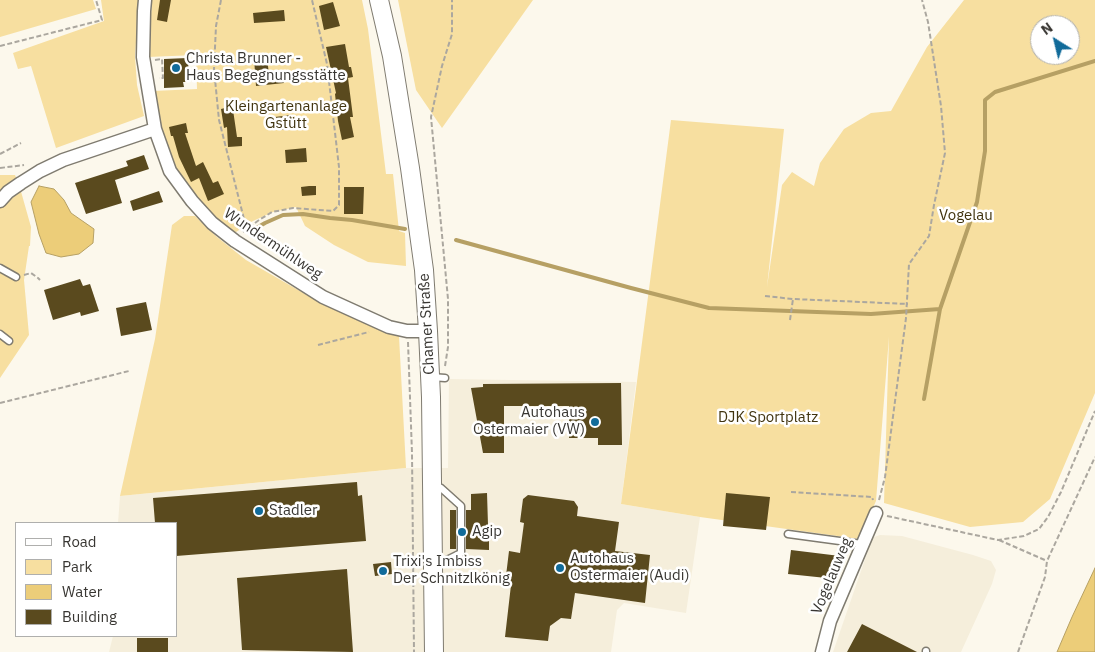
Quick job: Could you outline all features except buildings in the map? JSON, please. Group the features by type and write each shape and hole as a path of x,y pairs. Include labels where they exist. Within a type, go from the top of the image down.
{"main road":[{"name":"Chamer Straße","path":"379,0 392,56 410,168 424,270 428,330 437,378 432,482 434,652"}],"street":[{"name":"Wundermühlweg","path":"145,0 143,57 155,129 170,171 192,201 212,223 235,241 323,297 389,327 407,331 428,330"},
{"path":"0,201 8,192 40,171 63,160 155,129"},
{"name":"Vogelauweg","path":"822,652 830,621 876,513"}],"lane":[{"path":"0,268 16,277"},
{"path":"0,334 10,341"},
{"path":"432,482 461,506 461,553 445,561 432,561"},
{"path":"788,534 862,544"}],"path":[{"path":"0,46 102,20 96,0"},
{"path":"222,0 216,26 214,69 219,120 246,229"},
{"path":"235,241 246,229 272,212 293,208 333,211 339,205 339,167 327,64 312,0"},
{"path":"447,280 431,117 442,66 452,34 452,0"},
{"path":"876,513 885,477 908,309 909,264 929,236 945,153 941,106 928,22 922,0"},
{"path":"0,154 20,143"},
{"path":"0,168 29,165 40,171"},
{"path":"16,277 31,274 40,280"},
{"path":"765,296 908,304"},
{"path":"790,320 793,299"},
{"path":"318,346 389,327"},
{"path":"407,331 412,454 414,652"},
{"path":"0,403 129,371"},
{"path":"998,540 1024,536 1039,529 1048,517 1061,492 1095,411"},
{"path":"1018,652 1045,577 1047,561 1095,457"},
{"path":"791,492 872,497 876,513"},
{"path":"876,513 998,540 1047,561"}],"shaded area":[{"path":"449,379 636,382 621,504 700,517 686,613 624,603 617,610 611,652 109,652 113,637 178,637 178,522 118,522 120,496 406,468 448,468"},
{"path":"880,535 902,536 991,561 996,570 992,584 961,652 833,652 871,542 874,537"}],"green space":[{"path":"0,0 93,0 96,9 0,37"},
{"path":"101,0 139,0 135,56 137,85 144,116 56,148 31,66 18,69 13,53 104,21"},
{"name":"Kleingartenanlage Gstütt","path":"152,0 362,0 368,29 386,174 393,174 399,231 405,233 406,266 368,262 334,245 305,226 296,207 273,212 253,221 233,234 209,215 188,190 173,164 162,132 153,91 197,89 196,55 148,57"},
{"path":"398,0 533,0 442,128 416,90"},
{"name":"Vogelau","path":"964,0 1095,0 1095,393 1050,499 1023,522 970,527 884,503 889,337 876,501 859,539 621,504 671,120 784,129 767,287 782,185 792,172 814,186 820,163 844,129 871,113 891,111 927,47"},
{"path":"0,175 15,175 31,227 24,280 29,335 0,378"},
{"path":"184,216 195,216 217,237 246,260 319,302 399,336 406,468 120,496 155,339 172,225"}],"water":[{"path":"39,186 54,189 64,200 71,213 94,229 93,243 79,254 61,257 46,253 31,202"},
{"path":"1095,568 1095,652 1057,652 1072,617"}],"waterway":[{"path":"924,399 940,309 977,202 985,151 985,100 995,92 1095,61"},
{"path":"253,230 283,215 303,214 405,229"},
{"path":"456,240 709,308 871,314 940,309"}],"place":[{"name":"Christa Brunner - Haus Begegnungsstätte","path":"176,68"},
{"name":"Autohaus Ostermaier (VW)","path":"595,422"},
{"name":"Stadler","path":"259,511"},
{"name":"Agip","path":"462,532"},
{"name":"Autohaus Ostermaier (Audi)","path":"560,568"},
{"name":"Trixi's Imbiss Der Schnitzlkönig","path":"383,571"}],"park label":[{"name":"DJK Sportplatz","path":"768,418"}]}
